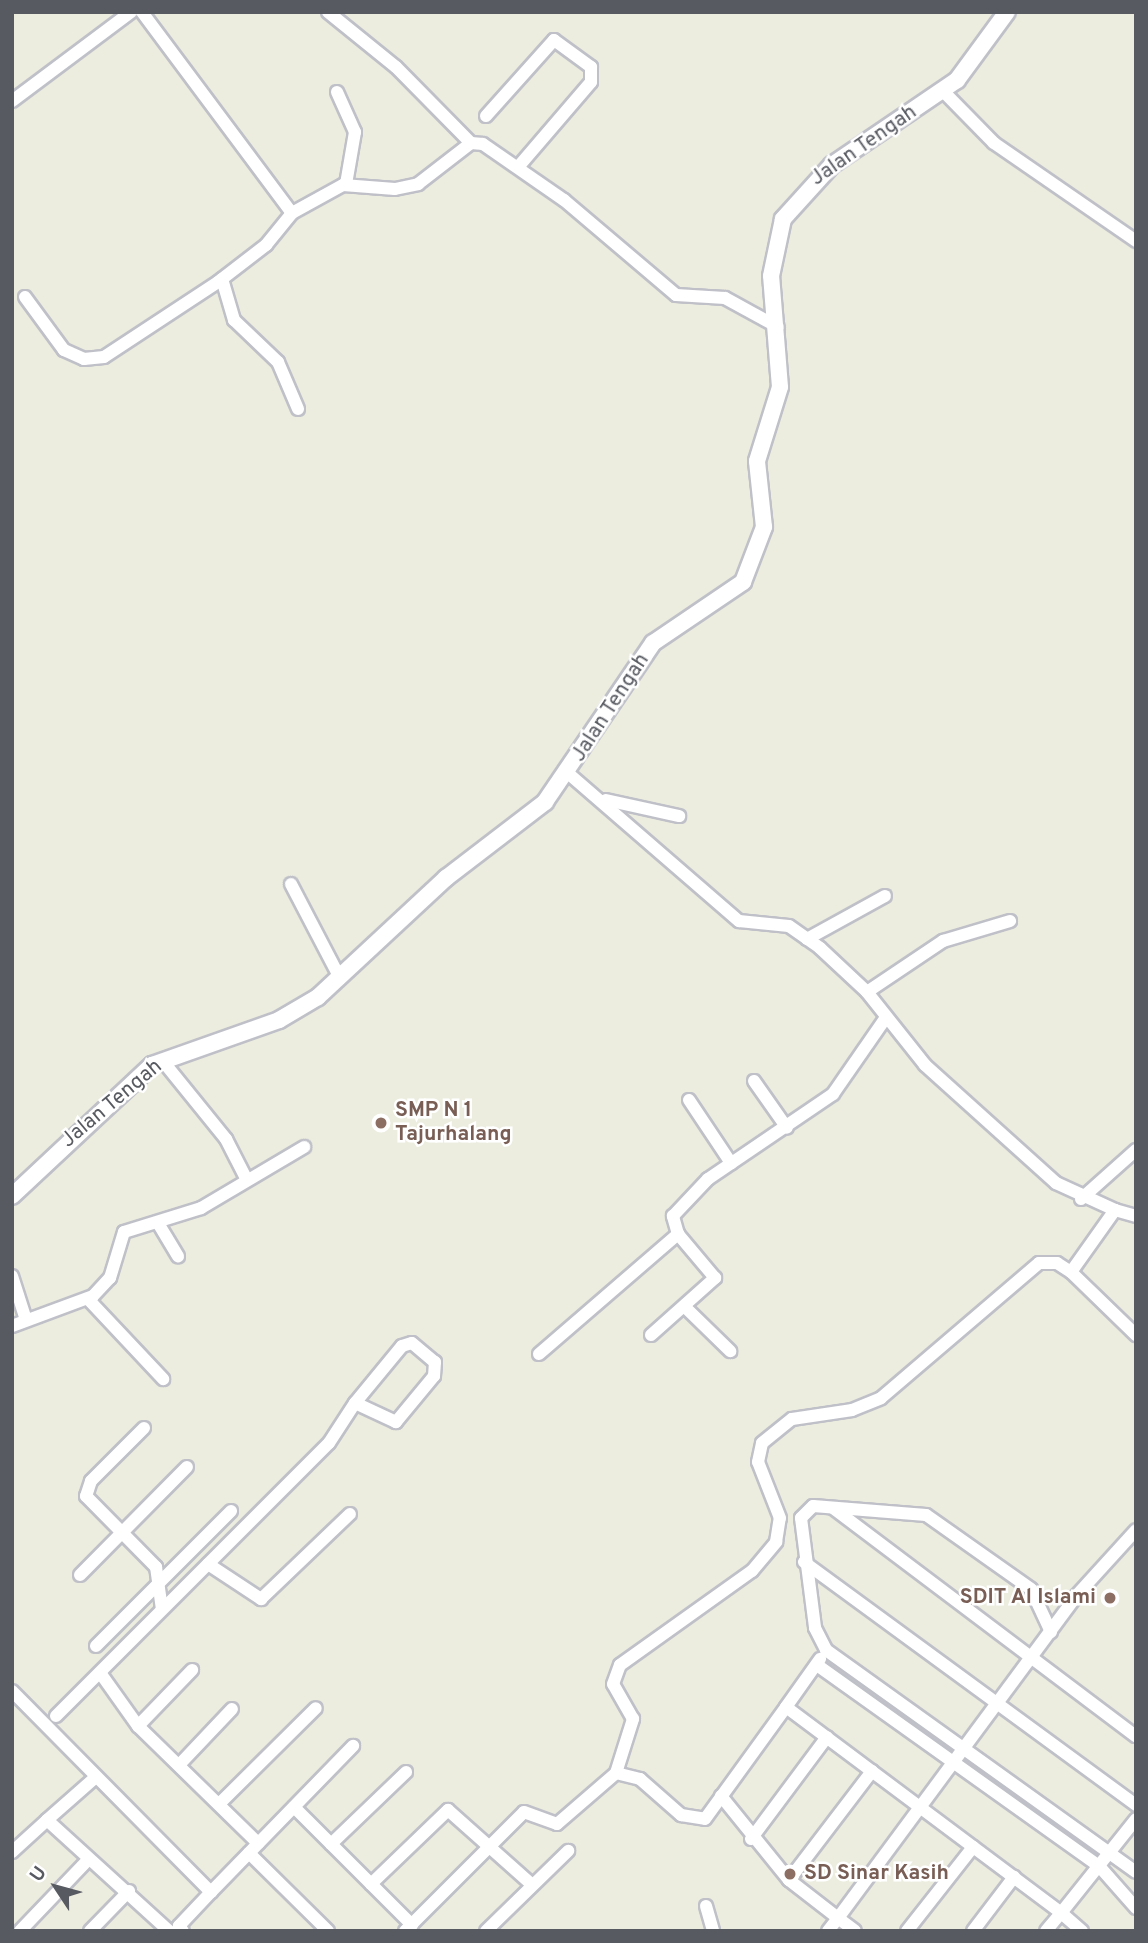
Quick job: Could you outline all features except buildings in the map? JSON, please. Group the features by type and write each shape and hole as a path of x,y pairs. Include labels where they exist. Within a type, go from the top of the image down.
{"main road":[{"name":"Jalan Tengah","path":"12,1196 105,1104 162,1060 279,1020 340,978 446,878 545,802 569,774 653,643 735,590 753,563 764,527 757,461 780,387 778,327 771,276 790,206 832,165 944,92 1007,12"}],"street":[{"path":"12,101 131,12"},
{"path":"142,12 292,213"},
{"path":"328,12 389,61 471,143 519,166 676,295 725,298 778,327"},
{"path":"486,116 554,40 591,67 591,82 519,166"},
{"path":"337,92 355,131 346,184"},
{"path":"944,92 994,144 1136,241"},
{"path":"25,297 64,349 93,360 117,352 266,245 292,213 346,184 408,187 471,143"},
{"path":"222,279 234,320 278,362 298,410"},
{"path":"569,774 606,800 648,846 739,921 789,926 807,939 867,992 925,1065 1081,1199 1136,1216"},
{"path":"606,800 679,816"},
{"path":"290,884 340,978"},
{"path":"807,939 885,896"},
{"path":"867,992 943,941 1010,921"},
{"path":"651,1335 686,1308 715,1278 678,1234 673,1216 731,1163 787,1128 844,1082 886,1019"},
{"path":"162,1060 226,1139 246,1178"},
{"path":"754,1081 787,1128"},
{"path":"689,1100 731,1163"},
{"path":"12,1326 88,1299 110,1278 121,1235 201,1208 246,1178 304,1147"},
{"path":"1081,1199 1136,1150"},
{"path":"1071,1272 1115,1210"},
{"path":"158,1223 178,1256"},
{"path":"539,1354 678,1234"},
{"path":"294,1807 371,1884 409,1928 527,1811 552,1824 562,1821 615,1773 633,1719 613,1684 620,1665 752,1571 776,1542 780,1518 758,1461 762,1443 792,1419 852,1410 881,1398 1039,1263 1071,1272 1136,1335"},
{"path":"12,1276 26,1320"},
{"path":"88,1299 163,1379"},
{"path":"686,1308 730,1351"},
{"path":"37,1716 56,1716 101,1674 162,1609 329,1443 355,1403 406,1343 435,1362 434,1376 396,1422 355,1403"},
{"path":"144,1428 85,1490 156,1567 161,1585 162,1609"},
{"path":"80,1575 124,1535 187,1467"},
{"path":"833,1508 1030,1660 1136,1735"},
{"path":"1051,1632 1031,1589 926,1515 833,1508 805,1511 804,1562 815,1628 827,1650 1111,1851 1136,1872"},
{"path":"96,1646 161,1585 231,1511"},
{"path":"208,1564 261,1599 350,1514"},
{"path":"828,1931 1100,1565 1136,1530"},
{"path":"804,1562 1136,1805"},
{"path":"615,1773 640,1779 696,1820 712,1815 721,1797 827,1650"},
{"path":"817,1665 953,1765 1100,1866 1136,1908"},
{"path":"138,1726 192,1670"},
{"path":"101,1674 138,1726 258,1843"},
{"path":"12,1691 211,1892"},
{"path":"786,1707 1082,1931"},
{"path":"219,1804 316,1708"},
{"path":"179,1765 232,1709"},
{"path":"55,1735 56,1716"},
{"path":"751,1839 827,1737"},
{"path":"47,1820 87,1861 176,1930 353,1746"},
{"path":"789,1880 872,1771"},
{"path":"331,1844 406,1772"},
{"path":"12,1852 96,1777"},
{"path":"721,1797 751,1839 789,1880 855,1931"},
{"path":"371,1884 443,1811 454,1813 531,1884"},
{"path":"1046,1931 1136,1819"},
{"path":"908,1931 973,1847"},
{"path":"486,1931 531,1884 568,1851"},
{"path":"249,1853 328,1931"},
{"path":"20,1931 87,1861"},
{"path":"973,1931 1014,1877"},
{"path":"90,1931 129,1891"},
{"path":"706,1906 713,1931"}],"place":[{"name":"SMP N 1 Tajurhalang","path":"381,1123"},
{"name":"SDIT Al Islami","path":"1110,1598"},
{"name":"SD Sinar Kasih","path":"790,1874"}]}
